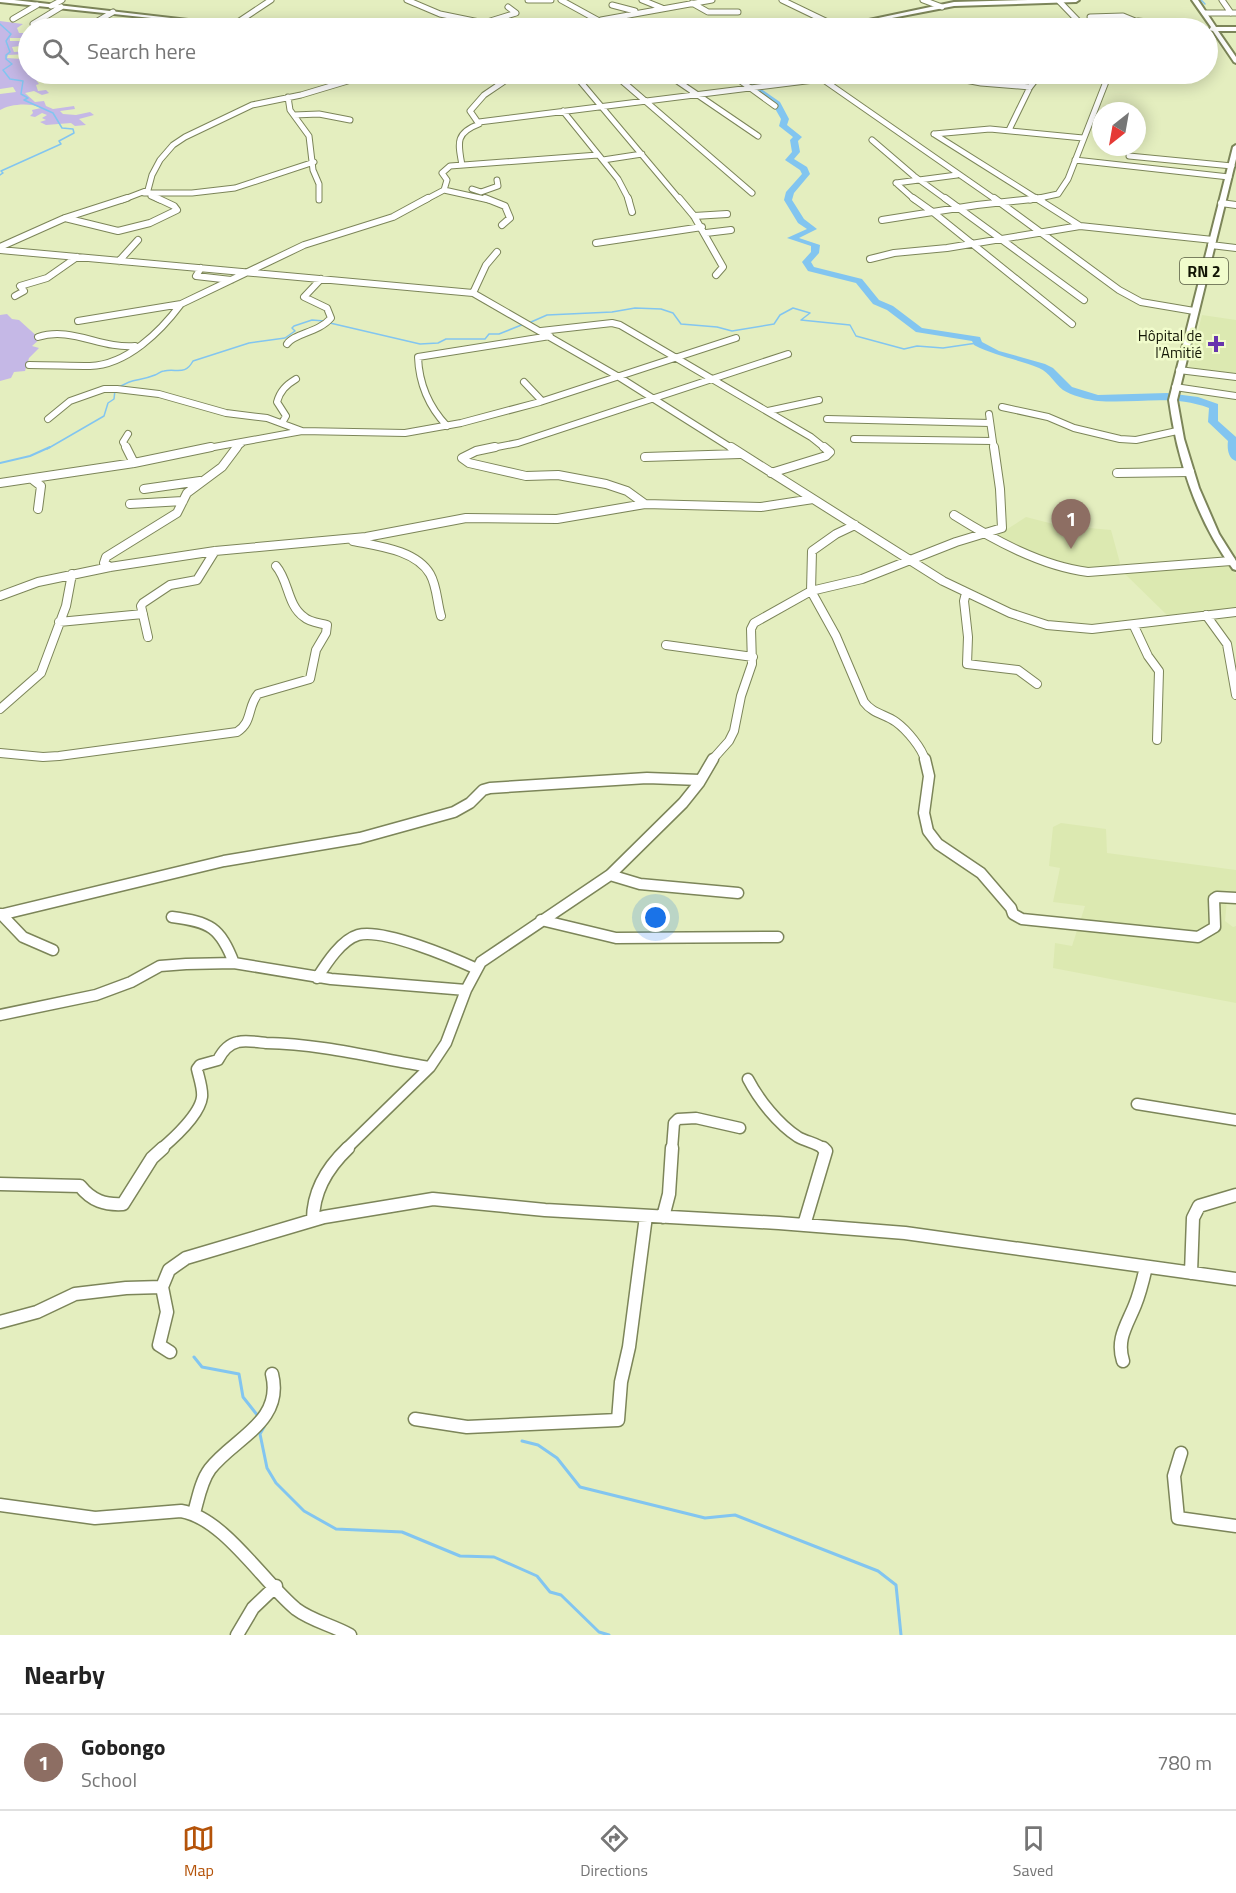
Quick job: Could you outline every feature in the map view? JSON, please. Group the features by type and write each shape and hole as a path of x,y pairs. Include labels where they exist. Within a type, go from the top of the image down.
{"main road":[{"path":"0,0 164,18"},
{"path":"892,18 966,2 1076,0"},
{"path":"1193,0 1208,18"},
{"path":"1193,0 1205,18"},
{"path":"1218,37 1236,61"},
{"name":"RN 2","path":"1234,561 1221,548 1190,472 1178,431 1174,394 1235,153"}],"street":[{"path":"51,6 62,0"},
{"path":"244,18 271,0"},
{"path":"407,0 440,14 460,18"},
{"path":"528,0 551,0"},
{"path":"561,0 597,18"},
{"path":"642,0 663,9"},
{"path":"612,18 712,0"},
{"path":"785,0 818,18"},
{"path":"923,0 942,7"},
{"path":"1222,0 1234,13"},
{"path":"1059,1 1075,18"},
{"path":"692,3 710,12 738,12"},
{"path":"13,19 37,5"},
{"path":"612,5 640,13"},
{"path":"44,18 61,7"},
{"path":"500,18 516,13 508,8"},
{"path":"24,12 52,14"},
{"path":"103,18 113,12"},
{"path":"1205,13 1234,13"},
{"path":"1090,17 1126,16 1131,18"},
{"path":"145,193 160,160 176,142 252,105 288,98 336,84"},
{"path":"479,122 470,111 484,95 500,84"},
{"path":"582,84 702,227 723,267 716,275"},
{"path":"626,84 752,193"},
{"path":"682,84 758,136"},
{"path":"745,84 775,106"},
{"path":"462,165 459,145 461,138 466,129 476,126 479,122 782,84"},
{"path":"829,84 1136,300 1194,311"},
{"path":"993,84 1030,87"},
{"path":"1009,130 1032,84"},
{"path":"882,220 1040,199 1062,191 1105,84"},
{"path":"288,98 290,110 309,136 314,162 313,170 319,184 319,200"},
{"path":"563,111 601,157 628,197 632,212"},
{"path":"294,115 319,114 350,120"},
{"path":"1080,226 934,134 972,129 1009,130 1083,138"},
{"path":"872,140 920,179 1003,238 1084,300"},
{"path":"444,190 447,180 442,173 450,166 642,154"},
{"path":"1129,156 1232,166"},
{"path":"1075,160 1230,177"},
{"path":"0,248 65,218 145,193 192,193 235,188 314,162"},
{"path":"957,175 896,184 1072,324"},
{"path":"454,191 468,189 482,191 498,185 497,180"},
{"path":"78,321 181,304 304,245 407,211 444,190 505,206 510,218 502,225"},
{"path":"65,218 118,231 150,223 177,210 174,206 145,193"},
{"path":"1221,203 1236,205"},
{"path":"694,216 727,214"},
{"path":"870,259 894,253 970,244 1080,226 1212,242 1236,248"},
{"path":"596,243 702,227"},
{"path":"706,233 731,230"},
{"path":"119,261 138,240"},
{"path":"0,248 473,293 619,377 912,561 966,593 1010,613 1047,625 1092,629 1134,626 1236,612"},
{"path":"473,293 486,265 497,252"},
{"path":"15,296 24,291 20,286 47,278 77,257"},
{"path":"201,268 196,276 233,280"},
{"path":"287,344 291,338 306,336 322,328 331,318 327,308 304,297 321,279"},
{"path":"30,364 92,366 123,358 168,322 181,304"},
{"path":"541,331 616,324 716,379 811,436 830,452 826,456 771,473"},
{"path":"38,337 46,333 54,333 78,336 116,347 136,346"},
{"path":"447,426 440,420 431,403 418,366 418,357 550,336"},
{"path":"0,483 134,463 302,431 323,429 396,434 447,426 542,401 736,338"},
{"path":"645,504 627,491 606,484 558,476 526,476 469,463 462,458 476,451 518,443 789,354"},
{"path":"1179,370 1236,377"},
{"path":"282,423 286,416 277,402 282,387 296,379"},
{"path":"524,382 542,401"},
{"path":"48,419 70,402 110,388 159,394 226,414 267,418 302,431"},
{"path":"1174,394 1236,396"},
{"path":"768,411 819,400"},
{"path":"1002,407 1048,417 1074,428 1120,439 1136,440 1178,431"},
{"path":"313,1220 313,1207 326,1171 430,1068 446,1043 466,990 477,969 490,954 610,875 683,803 700,780 734,731 741,696 753,657 751,629 754,623 811,591 862,579 956,542 988,534 1003,526 990,418 827,419"},
{"path":"128,434 123,442 134,463"},
{"path":"854,439 992,441"},
{"path":"110,567 104,563 106,557 146,534 154,525 177,513 187,493 200,481 222,467 231,453 243,442"},
{"path":"645,457 678,458 693,455 701,458 740,454"},
{"path":"1117,473 1190,472"},
{"path":"32,479 41,486 38,509"},
{"path":"144,489 200,481"},
{"path":"0,596 38,582 110,567 214,551 345,538 466,518 557,519 609,512 645,504 761,507 813,499"},
{"path":"130,504 183,501"},
{"path":"954,515 1044,562 1073,571 1088,572 1234,561"},
{"path":"855,525 836,534 812,551 811,591 836,636 864,702 870,710 896,722 923,752 929,776 924,813 928,831 938,844 981,873 1011,908 1013,914 1022,919 1198,937 1215,927 1214,899 1217,897 1236,898"},
{"path":"345,538 400,552 430,573 441,616"},
{"path":"148,637 141,606 143,603 163,589 179,582 197,580 214,551"},
{"path":"0,753 43,757 59,756 237,732 245,728 254,697 310,679 316,648 328,629 323,623 304,618 290,599 282,573 276,566"},
{"path":"0,709 41,673 66,606 72,574"},
{"path":"966,593 964,601 968,637 967,664 1018,670 1037,684"},
{"path":"59,622 143,614"},
{"path":"1206,615 1227,644 1236,695"},
{"path":"1134,626 1148,656 1159,671 1157,740"},
{"path":"666,645 753,657"},
{"path":"53,950 17,935 1,915 224,861 360,838 454,812 470,803 483,790 490,788 647,778 700,780"},
{"path":"610,875 640,884 738,893"},
{"path":"172,917 204,921 213,926 229,949 234,963"},
{"path":"541,920 616,938 778,938"},
{"path":"316,978 351,938 367,934 427,949 477,969"},
{"path":"0,1015 115,990 160,966 234,963 316,978 380,985 466,990"},
{"path":"0,1184 80,1186 87,1197 107,1205 123,1204 152,1158 177,1135 199,1107 202,1096 197,1070 200,1065 218,1059 223,1051 237,1042 281,1043 359,1052 372,1057 430,1068"},
{"path":"748,1079 753,1090 779,1122 800,1138 826,1151 804,1225"},
{"path":"1137,1104 1236,1120"},
{"path":"663,1217 669,1194 675,1123 678,1119 696,1118 740,1128"},
{"path":"1191,1273 1193,1218 1196,1210 1199,1206 1236,1195"},
{"path":"170,1352 159,1344 167,1312 162,1287 163,1276 172,1266 186,1258 313,1220 433,1199 545,1210 905,1233 1236,1279"},
{"path":"415,1419 467,1428 618,1420 621,1382 629,1347 646,1216"},
{"path":"1123,1360 1119,1346 1122,1332 1133,1310 1146,1268"},
{"path":"0,1322 37,1312 75,1294 126,1288 162,1287"},
{"path":"194,1513 205,1476 211,1467 267,1416 274,1403 275,1389 272,1374"},
{"path":"1181,1453 1174,1476 1178,1518 1236,1526"},
{"path":"0,1505 95,1518 181,1511 194,1513 234,1544 293,1606 307,1617 336,1627 350,1635"},
{"path":"237,1635 240,1623 249,1611 276,1586"}],"shaded area":[{"path":"0,21 18,23 18,38 10,38 10,41 18,41 18,46 12,47 18,54 8,55 7,58 18,59 18,84 39,84 36,85 38,91 46,90 49,93 42,95 34,91 25,93 35,102 44,101 46,106 53,109 74,106 75,109 60,111 63,114 76,115 90,112 94,115 79,119 86,125 75,126 71,123 46,125 40,122 46,120 42,118 47,115 42,113 35,117 30,116 33,113 32,110 41,108 37,106 14,105 0,110 0,94 16,92 13,87 0,89"},
{"path":"7,314 12,319 19,320 40,339 32,346 39,348 29,358 25,371 14,372 11,378 0,381 0,315"},
{"name":"Hôpital de l'Amitié","path":"1202,315 1236,320 1236,374 1189,367"},
{"path":"1026,517 1057,525 1111,530 1120,563 1118,568 1076,569 1055,564 998,535"},
{"path":"1227,565 1236,574 1236,610 1170,618 1124,573"},
{"path":"1061,823 1106,829 1107,853 1236,870 1236,901 1227,900 1225,921 1233,927 1236,926 1236,1003 1053,968 1055,943 1072,946 1085,906 1053,902 1060,868 1049,866 1053,827"}],"waterway":[{"path":"1201,0 1205,4"},
{"path":"0,24 11,34 6,41 10,52 6,55 6,59 12,64 3,70 10,79 18,80"},
{"path":"0,175 3,173 1,171 61,144 59,141 74,133 73,129 62,128 53,113 24,100 28,98 21,94 23,84"},
{"path":"749,84 753,87"},
{"path":"755,88 777,104 777,108 785,119 783,126 798,137 794,140 796,152 789,160 804,169 806,174 790,192 788,200 801,221 813,229 791,238 816,245 815,253 806,262 811,269 859,281 876,302 890,308 919,330 977,339 977,343 996,353 1042,366 1050,370 1068,389 1097,398 1167,396 1198,400 1214,406 1213,422 1233,440 1232,448 1236,458"},
{"path":"531,322 547,315 612,312 635,308 661,309 673,313 681,324 717,327 732,331 774,324 780,315 793,308 810,313 801,320 850,325 856,336 904,349 917,346 943,348 977,343"},
{"path":"47,449 104,416 108,403 114,399 115,390 126,383 163,371 180,371 190,366 193,361 249,343 285,338 295,331 292,328 294,326 312,320 324,321"},
{"path":"330,323 420,344 438,343 446,339 485,339 489,334 499,334 524,324"},
{"path":"0,463 30,456 50,447"},
{"path":"194,1357 202,1367 239,1374 243,1397 258,1416"},
{"path":"264,1427 260,1434 267,1468 276,1483 304,1511 336,1529 402,1532 460,1556 494,1557 537,1576 550,1592 561,1595 599,1632 609,1635"},
{"path":"522,1441 538,1445 557,1458 580,1487 705,1518 735,1515 878,1571 896,1585 901,1635"}],"place":[{"name":"Hôpital de l'Amitié","path":"1216,344"},
{"name":"Gobongo","path":"1071,549"}]}
